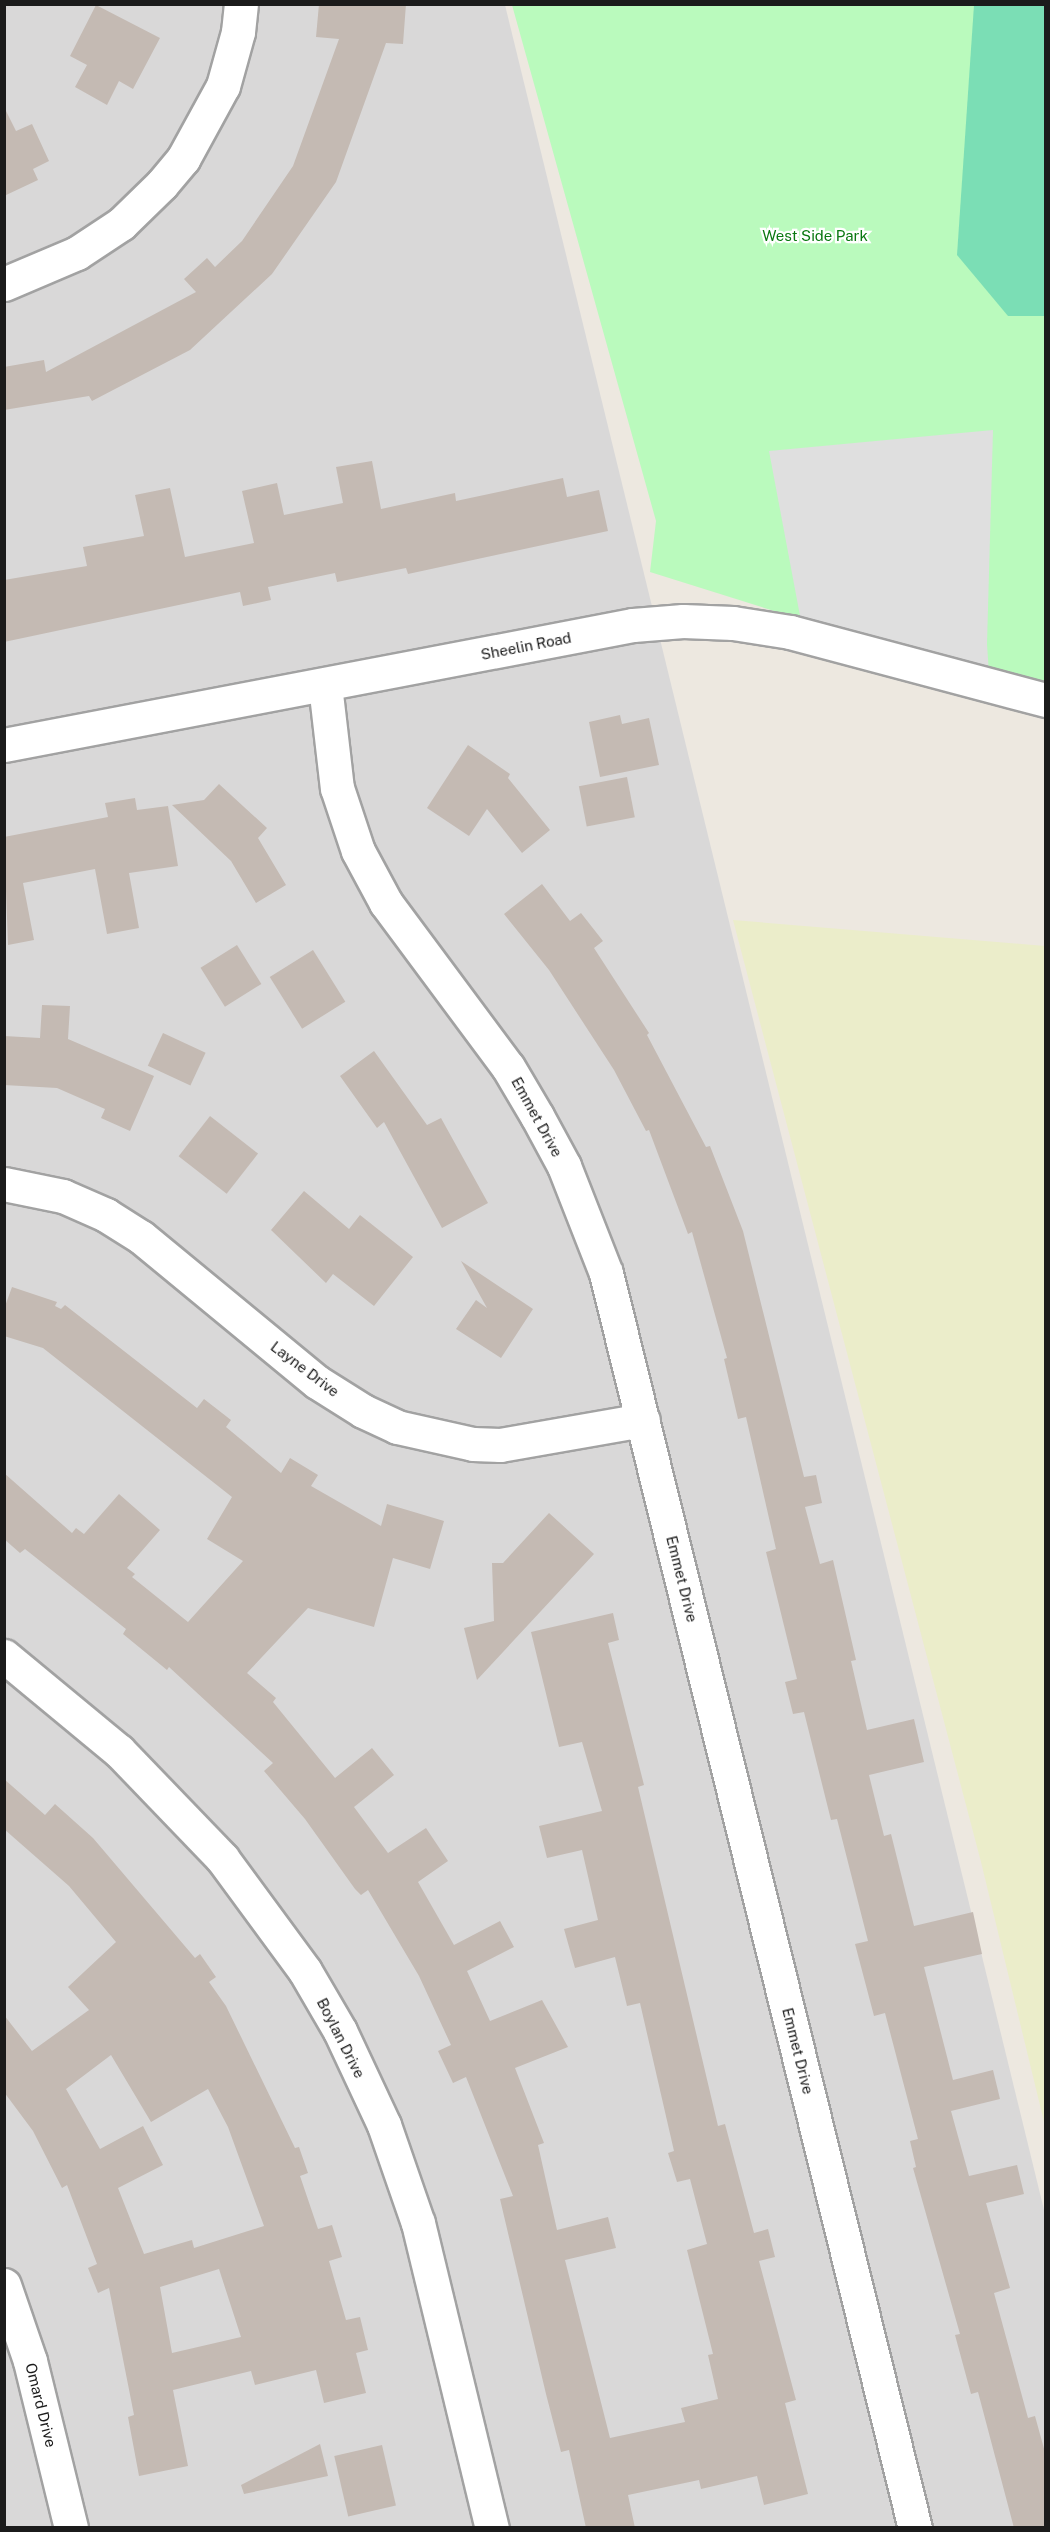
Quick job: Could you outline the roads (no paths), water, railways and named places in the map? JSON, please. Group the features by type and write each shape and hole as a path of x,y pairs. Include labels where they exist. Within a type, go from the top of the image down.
{"street":[{"path":"4,284 77,253 121,224 162,184 198,133 223,86 238,32 241,4"},
{"name":"Sheelin Road","path":"4,744 325,686 633,626 683,621 733,623 790,632 1046,700"},
{"name":"Emmet Drive","path":"325,686 337,788 358,851 386,903 418,951 508,1067 564,1166 606,1273 915,2528"},
{"name":"Layne Drive","path":"4,1184 63,1196 106,1215 141,1237 317,1382 363,1411 397,1427 463,1443 500,1445 643,1420"},
{"name":"Boylan Drive","path":"4,1656 119,1751 222,1858 298,1961 340,2031 384,2125 418,2223 492,2528"},
{"name":"Omard Drive","path":"4,2285 30,2361 71,2528"}],"park label":[{"name":"West Side Park","path":"815,236"}]}
